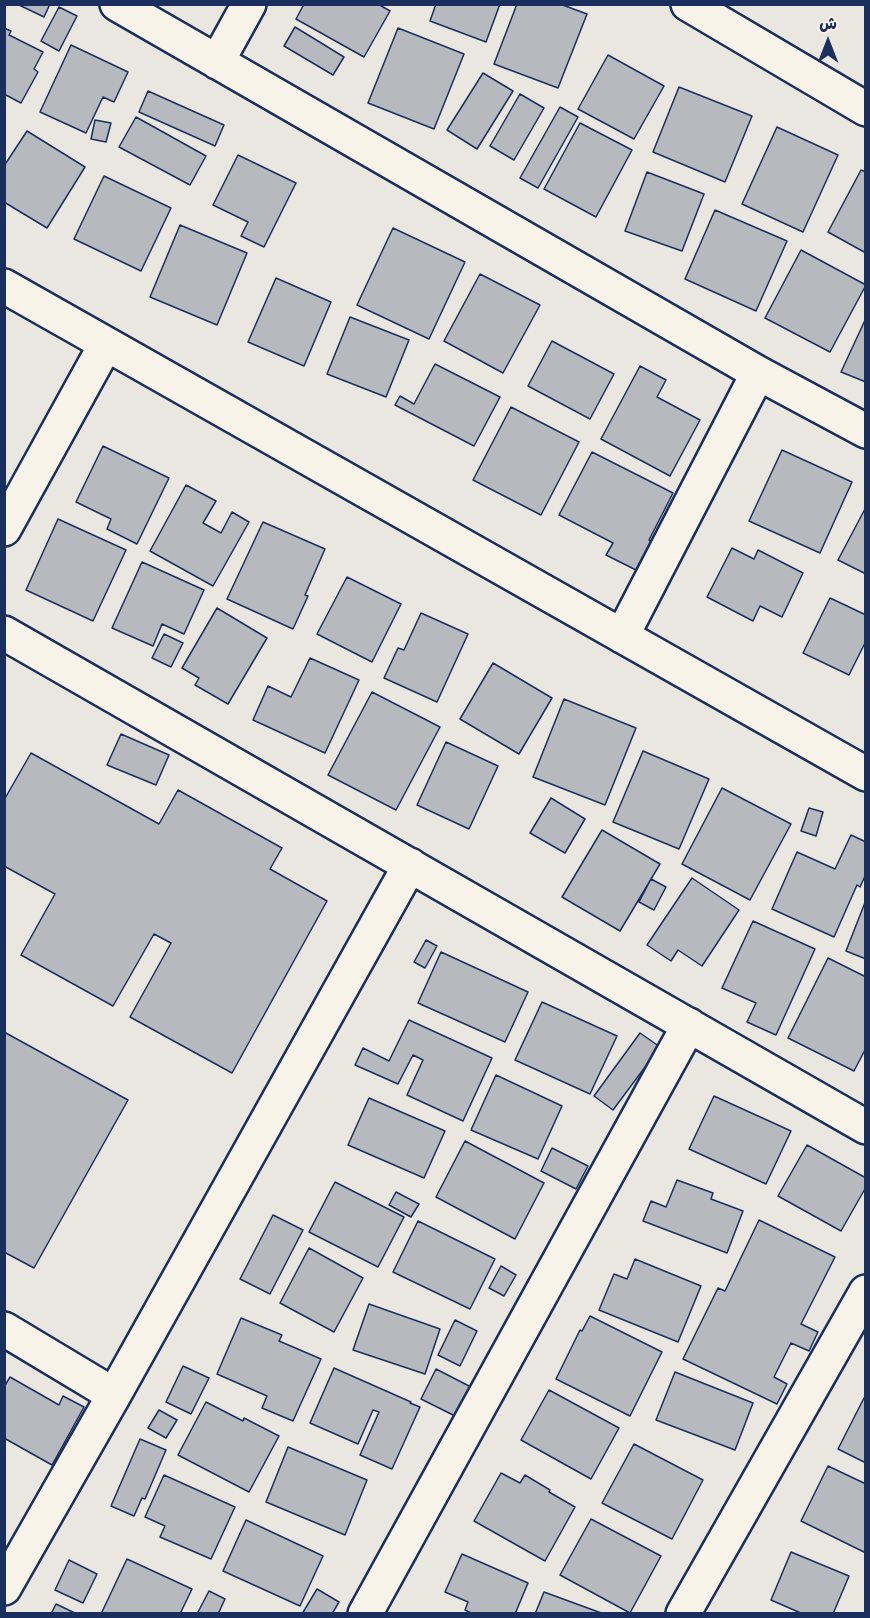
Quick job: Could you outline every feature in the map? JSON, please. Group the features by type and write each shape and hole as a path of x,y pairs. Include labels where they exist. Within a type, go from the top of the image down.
{"street":[{"path":"117,4 758,373 866,431"},
{"path":"217,62 249,4"},
{"path":"688,4 866,109"},
{"path":"4,286 866,774"},
{"path":"4,529 106,344"},
{"path":"622,636 758,373"},
{"path":"4,633 866,1127"},
{"path":"4,1588 410,865"},
{"path":"365,1614 689,1025"},
{"path":"683,1614 866,1292"},
{"path":"4,1329 114,1395"}],"building":[{"path":"17,4 50,4 44,17"},
{"path":"304,4 378,4 390,11 364,57 296,19"},
{"path":"436,4 500,4 486,42 430,21"},
{"path":"517,4 560,4 587,14 558,88 494,64"},
{"path":"59,7 77,16 59,51 41,41"},
{"path":"295,27 344,57 333,75 284,46"},
{"path":"4,28 11,31 9,35 43,52 34,69 38,72 21,103 4,94"},
{"path":"398,28 464,54 434,129 368,103"},
{"path":"71,45 128,72 114,102 103,97 86,133 40,112"},
{"path":"608,55 664,86 634,139 578,109"},
{"path":"483,73 513,91 477,149 447,130"},
{"path":"679,87 752,116 725,182 653,152"},
{"path":"148,91 224,125 215,146 139,112"},
{"path":"520,94 544,108 514,160 490,146"},
{"path":"560,107 578,117 538,188 520,178"},
{"path":"136,117 206,156 190,185 119,147"},
{"path":"95,120 111,123 106,142 91,139"},
{"path":"580,123 632,150 596,217 544,189"},
{"path":"777,127 838,155 803,232 742,204"},
{"path":"27,131 85,167 47,228 4,202 4,166"},
{"path":"238,155 296,183 264,247 241,236 248,222 213,205"},
{"path":"861,170 866,172 866,253 828,232"},
{"path":"647,172 704,194 682,251 625,231"},
{"path":"104,176 171,208 141,271 74,239"},
{"path":"715,210 787,241 756,311 685,279"},
{"path":"180,225 247,253 217,325 150,297"},
{"path":"393,228 465,262 429,339 357,305"},
{"path":"801,250 866,285 830,352 765,318"},
{"path":"480,274 540,305 503,373 444,341"},
{"path":"276,278 331,302 304,366 248,342"},
{"path":"350,317 409,340 386,397 327,374"},
{"path":"866,318 866,382 841,372"},
{"path":"552,341 614,374 590,419 528,386"},
{"path":"435,364 500,397 474,446 395,405 400,396 414,404"},
{"path":"640,366 666,380 657,397 700,420 670,476 601,439"},
{"path":"511,407 579,442 541,515 473,480"},
{"path":"103,446 169,478 137,544 107,529 111,519 76,502"},
{"path":"782,450 852,482 820,553 749,521"},
{"path":"592,452 673,493 649,540 654,543 640,572 606,555 613,543 559,515"},
{"path":"186,485 216,501 203,523 221,533 232,512 249,522 213,586 150,551"},
{"path":"866,507 866,574 838,560"},
{"path":"58,519 126,550 93,621 26,590"},
{"path":"263,522 325,549 293,629 227,599"},
{"path":"732,548 754,559 758,550 803,573 782,617 760,606 753,621 707,597"},
{"path":"142,562 204,590 184,634 162,624 153,646 112,628"},
{"path":"347,577 401,604 372,662 317,634"},
{"path":"830,598 866,615 866,641 849,675 803,653"},
{"path":"217,608 267,638 228,704 195,685 199,678 182,668"},
{"path":"421,613 468,634 437,702 384,678 398,648 404,650"},
{"path":"164,634 183,643 171,667 152,658"},
{"path":"310,658 359,680 325,753 253,720 268,686 291,697"},
{"path":"493,663 552,698 519,754 460,719"},
{"path":"372,692 440,727 396,810 328,775"},
{"path":"564,699 636,728 605,805 533,777"},
{"path":"121,734 169,755 156,785 107,765"},
{"path":"446,742 498,766 469,829 417,805"},
{"path":"643,751 709,779 679,849 613,822"},
{"path":"31,753 159,824 178,790 282,848 270,869 327,901 232,1073 130,1017 171,943 154,934 113,1006 21,955 55,894 4,866 4,800"},
{"path":"722,788 791,824 750,900 682,864"},
{"path":"551,798 585,819 565,853 530,833"},
{"path":"809,808 823,812 816,836 801,831"},
{"path":"602,830 660,864 620,931 562,897"},
{"path":"851,835 866,842 866,874 860,887 857,885 834,937 772,909 797,852 835,869"},
{"path":"692,878 739,910 702,966 678,950 671,961 647,945"},
{"path":"651,879 666,887 654,910 639,902"},
{"path":"866,900 866,959 846,951"},
{"path":"753,921 815,949 776,1035 747,1022 756,1003 722,988"},
{"path":"426,940 437,946 425,968 414,962"},
{"path":"441,952 528,992 505,1042 418,1003"},
{"path":"828,958 866,977 866,1048 854,1071 788,1038"},
{"path":"542,1002 617,1036 590,1094 515,1060"},
{"path":"409,1020 492,1058 463,1121 407,1095 423,1060 413,1055 398,1084 355,1065 363,1048 389,1061"},
{"path":"4,1032 128,1100 34,1268 4,1252"},
{"path":"640,1033 660,1047 613,1110 594,1096"},
{"path":"496,1075 562,1106 538,1159 471,1130"},
{"path":"714,1096 791,1131 766,1184 689,1149"},
{"path":"369,1098 445,1131 424,1178 348,1145"},
{"path":"465,1141 544,1183 515,1239 436,1197"},
{"path":"807,1145 866,1178 866,1187 841,1231 778,1196"},
{"path":"552,1148 588,1166 576,1189 541,1171"},
{"path":"677,1180 713,1193 711,1199 743,1211 727,1253 643,1221 651,1201 666,1207"},
{"path":"335,1182 404,1217 378,1267 309,1232"},
{"path":"396,1192 419,1204 411,1217 389,1205"},
{"path":"273,1215 303,1230 270,1294 240,1279"},
{"path":"759,1220 835,1257 801,1324 818,1332 809,1351 791,1343 774,1377 787,1384 777,1404 683,1359 718,1288 725,1291"},
{"path":"418,1221 495,1259 470,1309 393,1272"},
{"path":"309,1248 363,1278 334,1332 280,1303"},
{"path":"635,1259 701,1286 678,1342 599,1310 614,1274 627,1279"},
{"path":"501,1266 516,1275 504,1296 489,1288"},
{"path":"369,1304 440,1329 425,1374 353,1350"},
{"path":"590,1316 662,1352 630,1416 556,1379 580,1330 582,1331"},
{"path":"241,1318 282,1335 279,1341 321,1359 293,1421 262,1408 267,1396 217,1374"},
{"path":"455,1320 477,1331 460,1366 438,1355"},
{"path":"183,1366 209,1378 191,1414 166,1402"},
{"path":"334,1368 420,1407 392,1469 360,1455 379,1412 373,1410 358,1444 310,1423"},
{"path":"436,1369 471,1387 455,1416 421,1399"},
{"path":"675,1372 753,1403 735,1450 656,1420"},
{"path":"10,1377 59,1405 63,1396 84,1407 52,1465 4,1438 4,1387"},
{"path":"549,1390 619,1428 591,1479 521,1440"},
{"path":"864,1398 866,1399 866,1463 838,1449"},
{"path":"206,1402 279,1436 249,1492 178,1455"},
{"path":"159,1410 177,1420 166,1438 148,1428"},
{"path":"140,1439 166,1450 145,1499 142,1498 134,1516 111,1506"},
{"path":"634,1444 703,1480 672,1539 602,1503"},
{"path":"288,1447 367,1480 345,1535 266,1502"},
{"path":"828,1466 866,1484 866,1553 801,1521"},
{"path":"501,1473 520,1483 525,1475 575,1507 545,1561 474,1521"},
{"path":"164,1475 235,1507 211,1559 160,1537 165,1526 145,1517"},
{"path":"591,1519 661,1556 630,1613 560,1575"},
{"path":"246,1520 323,1556 300,1606 223,1571"},
{"path":"791,1552 849,1576 833,1614 803,1614 771,1600"},
{"path":"462,1554 528,1583 515,1614 473,1614 465,1610 468,1602 445,1592"},
{"path":"127,1559 192,1589 180,1614 101,1614"},
{"path":"69,1560 97,1574 83,1603 55,1590"},
{"path":"317,1589 339,1602 332,1614 302,1614"},
{"path":"209,1591 225,1599 218,1614 197,1614"},
{"path":"544,1592 604,1614 535,1614"},
{"path":"56,1604 77,1614 51,1614"}]}
